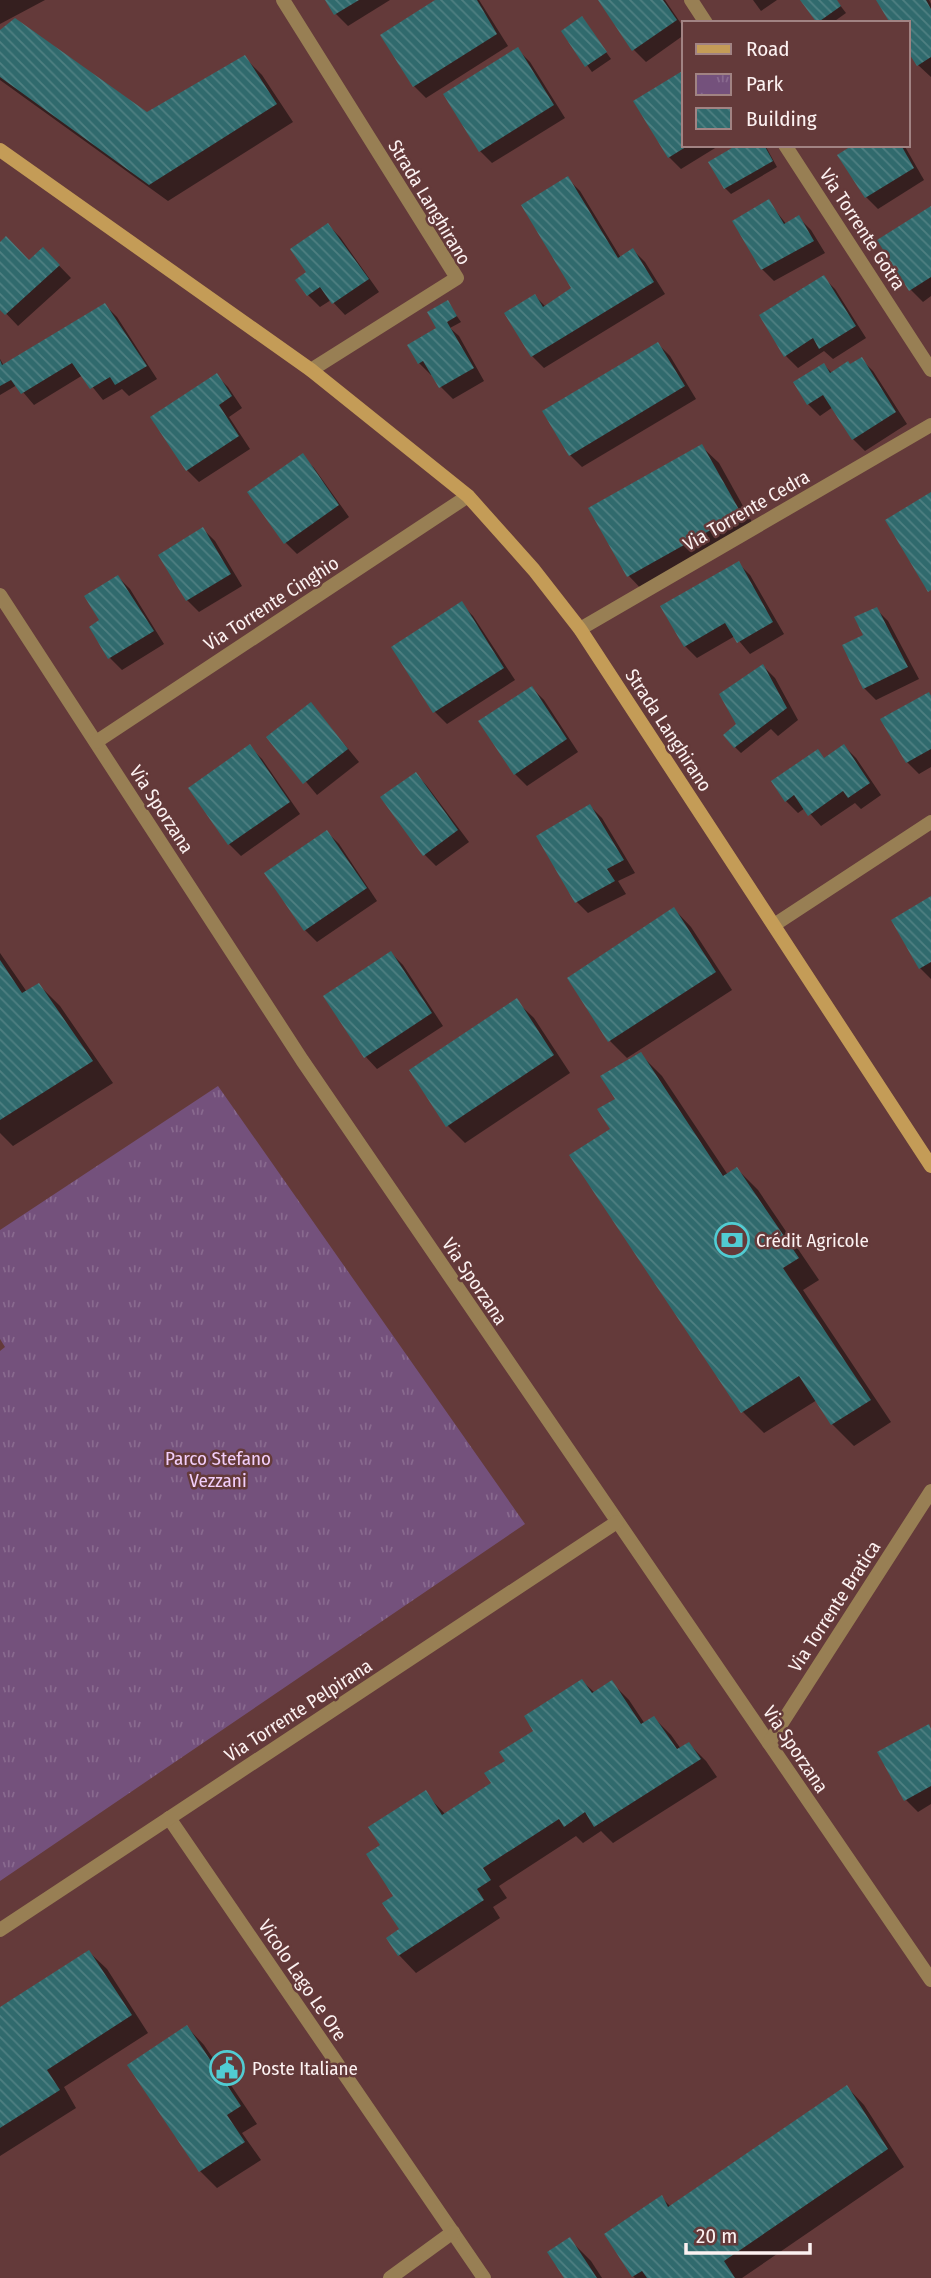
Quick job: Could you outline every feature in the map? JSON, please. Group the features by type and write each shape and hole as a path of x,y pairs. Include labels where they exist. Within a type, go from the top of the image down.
{"street":[{"name":"Strada Langhirano","path":"283,0 457,278 311,370"},
{"path":"691,0 705,21"},
{"name":"Via Torrente Gotra","path":"786,147 931,370"},
{"name":"Strada Langhirano","path":"0,150 311,370 468,496 534,570 580,629 931,1166"},
{"name":"Via Torrente Cedra","path":"580,629 931,425"},
{"name":"Via Torrente Cinghio","path":"96,742 468,496"},
{"name":"Via Sporzana","path":"0,595 302,1060 931,1980"},
{"path":"774,925 931,822"},
{"name":"Via Torrente Bratica","path":"769,1743 931,1490"},
{"name":"Via Torrente Pelpirana","path":"0,1930 617,1522"},
{"name":"Vicolo Lago Le Ore","path":"169,1818 484,2278"},
{"path":"390,2278 453,2232"}],"green space":[{"name":"Parco Stefano Vezzani","path":"218,1086 525,1524 0,1881 0,1351 5,1347 0,1339 0,1230"}],"building":[{"path":"325,0 359,0 334,15"},
{"path":"435,0 477,0 497,34 413,87 380,35"},
{"path":"598,0 663,0 677,20 632,51"},
{"path":"800,0 837,0 841,6 820,21 816,21"},
{"path":"876,0 926,0 931,9 931,57 917,66 910,55 910,21 889,21"},
{"path":"582,16 607,52 585,67 561,31"},
{"path":"15,18 147,112 245,55 277,104 149,185 0,77 0,30"},
{"path":"518,47 554,105 479,152 443,94"},
{"path":"682,71 682,147 686,147 668,158 633,101"},
{"path":"734,147 765,147 773,161 724,189 708,162"},
{"path":"850,147 902,147 914,168 865,198 837,155"},
{"path":"568,176 618,258 633,248 654,282 531,357 504,313 535,294 543,307 571,288 521,205"},
{"path":"769,199 784,224 799,215 814,241 761,270 732,221"},
{"path":"931,206 931,277 909,291 877,240"},
{"path":"328,223 369,279 332,304 320,287 307,296 295,280 306,272 290,249"},
{"path":"6,236 29,260 43,247 60,265 5,315 0,310 0,242"},
{"path":"824,275 856,326 819,349 813,338 784,357 759,315"},
{"path":"448,300 457,316 447,322 474,368 439,388 423,361 418,364 407,345 436,328 427,312"},
{"path":"105,303 147,366 115,385 110,377 90,389 72,363 21,394 11,380 0,386 0,360 2,365"},
{"path":"658,342 685,386 569,456 542,411"},
{"path":"862,357 896,412 852,440 823,395 807,405 793,382 824,363 830,373 848,361 850,364"},
{"path":"217,373 232,396 219,405 239,436 186,471 150,417"},
{"path":"702,444 741,513 627,577 588,508"},
{"path":"303,453 339,505 284,544 247,492"},
{"path":"931,492 931,590 928,592 885,520"},
{"path":"203,527 231,574 186,601 158,555"},
{"path":"739,561 773,622 737,643 725,623 684,647 660,606"},
{"path":"118,575 154,631 108,659 89,627 99,620 84,596"},
{"path":"462,601 504,668 433,713 391,647"},
{"path":"877,607 908,667 863,689 842,645 863,635 854,617"},
{"path":"763,664 787,708 734,748 723,735 736,724 719,694"},
{"path":"532,686 567,739 514,775 478,721"},
{"path":"929,692 931,749 906,763 880,719"},
{"path":"311,702 348,749 303,784 266,737"},
{"path":"250,744 290,802 228,845 188,788"},
{"path":"844,744 870,783 848,798 843,791 808,816 794,795 785,802 771,781 818,749 824,758"},
{"path":"416,772 458,830 423,856 380,797"},
{"path":"590,804 624,860 607,869 615,881 575,903 536,836"},
{"path":"327,830 367,888 304,931 264,873"},
{"path":"931,896 931,962 919,969 891,920"},
{"path":"674,907 716,972 608,1042 567,978"},
{"path":"391,951 432,1013 364,1058 323,996"},
{"path":"0,960 22,993 39,983 93,1061 0,1120"},
{"path":"517,998 554,1055 446,1127 409,1070"},
{"path":"641,1052 723,1176 737,1167 799,1258 783,1268 871,1400 831,1425 799,1376 741,1413 569,1155 610,1129 597,1109 615,1099 600,1076"},
{"path":"582,1679 592,1693 612,1680 641,1724 654,1716 677,1749 689,1742 701,1759 594,1827 585,1812 564,1827 559,1819 483,1868 491,1880 477,1889 484,1900 398,1956 386,1938 399,1929 382,1903 393,1896 366,1854 380,1845 368,1827 426,1790 442,1815 491,1783 484,1773 505,1761 499,1752 533,1731 524,1716"},
{"path":"929,1724 931,1786 904,1801 877,1752"},
{"path":"89,1950 132,2015 47,2070 60,2090 0,2128 0,2007"},
{"path":"187,2025 241,2106 227,2115 245,2142 199,2172 127,2065"},
{"path":"847,2085 888,2149 724,2261 735,2278 647,2278 642,2271 632,2277 604,2234 662,2195 668,2207"},
{"path":"570,2237 597,2278 564,2278 547,2252"}],"place":[{"name":"Crédit Agricole","path":"732,1240"},
{"name":"Poste Italiane","path":"227,2068"}]}
